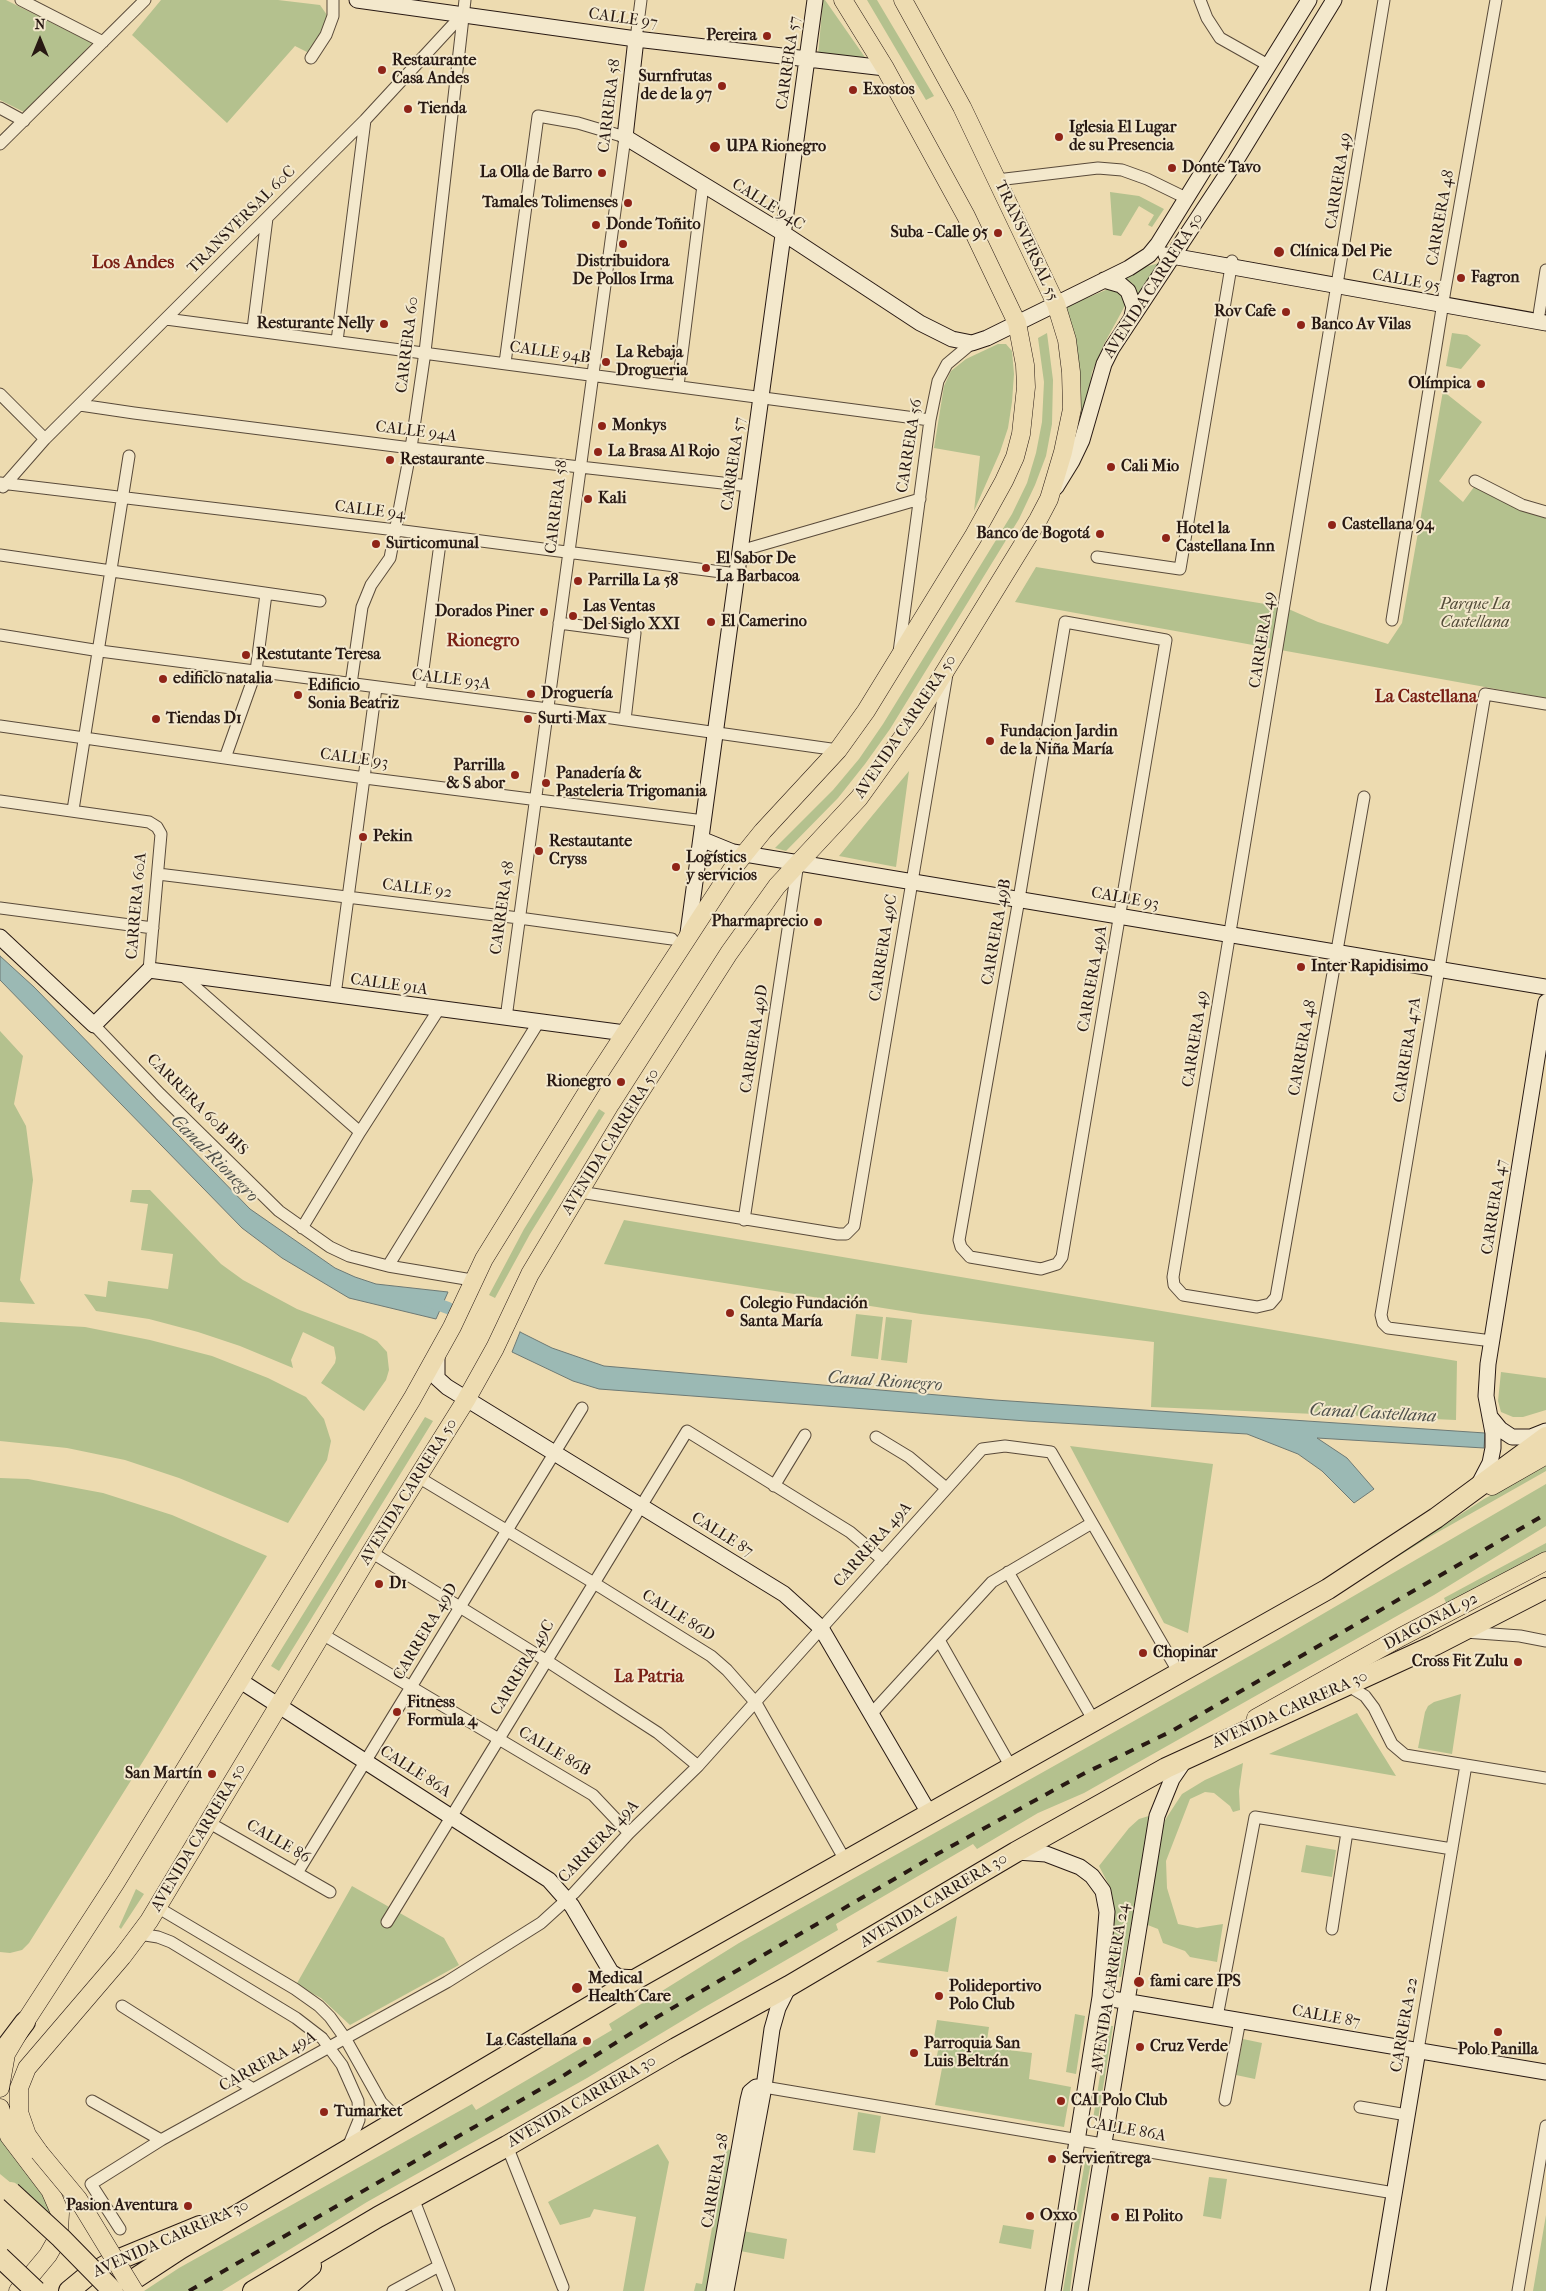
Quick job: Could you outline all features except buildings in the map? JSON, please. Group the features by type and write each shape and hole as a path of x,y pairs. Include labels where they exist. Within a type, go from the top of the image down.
{"highway":[{"name":"AVENIDA CARRERA 30","path":"115,2291 155,2264 638,1978 1328,1589 1436,1518 1546,1437"},
{"name":"AVENIDA CARRERA 30","path":"253,2291 676,2048 790,1986 1016,1852 1187,1757 1461,1632 1546,1588"},
{"path":"0,2055 25,2022"},
{"path":"6,2188 115,2291"},
{"name":"AVENIDA CARRERA 30","path":"69,2291 86,2277 110,2263 277,2192"},
{"name":"AVENIDA CARRERA 30","path":"290,2287 336,2242"},
{"path":"0,2257 36,2291"}],"main road":[{"path":"0,2088 6,2054 116,1882 437,1356 472,1280 625,1033 680,936 744,854 838,750 866,711 973,537 1015,457 1021,434 1026,387 1024,358 1018,323 966,216 885,68 843,0"},
{"name":"TRANSVERSAL 55","path":"903,0 962,107 1056,304 1067,340 1072,372 1072,408 1063,452 1049,499"},
{"name":"AVENIDA CARRERA 50","path":"134,2291 78,2199 27,2135 19,2112 19,2088 24,2074 36,2057 96,1989 139,1934 157,1907 371,1552 466,1400 494,1348 522,1289 580,1192 730,953 777,886 873,781 948,668 1049,499"},
{"name":"AVENIDA CARRERA 30","path":"1436,1518 1546,1455"},
{"name":"DIAGONAL 92","path":"1187,1757 1401,1636 1546,1561"},
{"path":"0,2108 9,2136 50,2190 60,2213 56,2241 48,2255 18,2291"}],"street":[{"path":"21,0 102,42"},
{"path":"0,144 145,0"},
{"path":"311,58 326,34 333,16 333,0"},
{"name":"CARRERA 58","path":"506,1018 625,137 641,0"},
{"name":"CARRERA 57","path":"680,936 704,821 815,0"},
{"path":"1200,0 1207,18 1220,38 1268,65"},
{"name":"AVENIDA CARRERA 50","path":"1056,304 1129,268 1149,255 1158,244 1309,0"},
{"name":"AVENIDA CARRERA 50","path":"1049,499 1082,440 1104,364 1132,316 1235,162 1334,0"},
{"name":"CARRERA 49","path":"1270,1304 1257,1307 1183,1295 1174,1285 1173,1277 1339,282 1384,0"},
{"name":"CARRERA 48","path":"1392,620 1443,300 1496,0"},
{"name":"CALLE 97","path":"365,1 463,7 636,39 885,68"},
{"name":"TRANSVERSAL 60C","path":"2,486 45,439 365,120 463,7"},
{"name":"CARRERA 60","path":"351,684 364,601 371,585 390,558 411,448 425,352 463,7"},
{"path":"0,108 24,121"},
{"name":"CALLE 94C","path":"505,363 538,116 578,123 625,137 783,233 920,323 952,339 972,343"},
{"path":"337,341 365,120"},
{"path":"997,180 1098,168 1122,170 1147,179 1186,198"},
{"path":"678,386 703,185"},
{"path":"253,330 267,218"},
{"name":"CALLE 95","path":"1149,255 1174,255 1231,264 1542,318"},
{"path":"1096,557 1180,569 1231,264"},
{"path":"1542,318 1546,270"},
{"path":"1104,280 1122,285 1128,290 1134,307 1132,316"},
{"name":"CARRERA 56","path":"898,659 930,420 941,373 954,356 972,343 1056,304"},
{"name":"CALLE 94B","path":"166,318 930,420"},
{"path":"0,394 45,439"},
{"name":"CALLE 94A","path":"80,404 134,413 411,448 749,486"},
{"path":"0,801 73,810 100,651 129,456"},
{"path":"1475,481 1522,505 1546,512"},
{"name":"CALLE 94","path":"2,486 124,498 396,530 737,574"},
{"path":"740,551 920,499"},
{"path":"420,692 440,536"},
{"path":"0,555 320,601"},
{"path":"225,758 256,671 266,594"},
{"name":"CARRERA 49B","path":"1057,1264 1041,1269 970,1257 961,1247 959,1240 1065,622 1166,640"},
{"path":"559,623 635,633 625,720"},
{"name":"CALLE 93A","path":"0,635 100,651 548,709 838,750"},
{"name":"CARRERA 49A","path":"1057,1264 1062,1257 1166,640"},
{"name":"CARRERA 49C","path":"744,1220 838,1234 850,1232 856,1220 948,668"},
{"path":"335,995 350,898 376,688"},
{"name":"CARRERA 47A","path":"1492,1341 1388,1328 1382,1323 1381,1315 1485,694 1546,704"},
{"name":"CALLE 93","path":"0,726 365,778 704,821"},
{"name":"CARRERA 48","path":"1270,1304 1276,1297 1364,797"},
{"name":"CARRERA 60A","path":"73,810 149,822 157,827 160,834 149,970 94,1025"},
{"name":"CALLE 93","path":"701,839 723,850 744,854 1546,987"},
{"name":"CARRERA 49D","path":"744,1220 798,863"},
{"name":"CALLE 92","path":"158,874 680,936"},
{"path":"0,908 153,928"},
{"name":"CARRERA 60B BIS","path":"0,937 94,1025 214,1148 279,1211 302,1228 330,1247 349,1256 388,1266 472,1280"},
{"name":"CALLE 91A","path":"149,970 538,1023 625,1033"},
{"path":"182,975 360,1132"},
{"name":"CARRERA 47","path":"1475,1489 1484,1477 1491,1456 1493,1433 1486,1396 1492,1341 1546,1002"},
{"path":"302,1228 360,1132 439,1009"},
{"path":"388,1266 538,1023"},
{"path":"580,1192 744,1220"},
{"name":"CALLE 87","path":"437,1356 437,1378 440,1383 784,1594 821,1628 929,1813"},
{"name":"CARRERA 49D","path":"297,1873 582,1408"},
{"path":"1490,1417 1500,1429 1512,1437 1531,1436 1546,1431"},
{"name":"CARRERA 49C","path":"387,1922 687,1431 774,1486"},
{"path":"805,1435 774,1486 850,1532 882,1560"},
{"path":"876,1437 909,1457 946,1488"},
{"name":"CARRERA 49A","path":"120,2229 91,2184 161,2140 446,1982 529,1932 567,1899 629,1833 698,1766 982,1449 1005,1446 1050,1452 1092,1523"},
{"name":"CALLE 86D","path":"418,1477 594,1583 711,1656 728,1670 756,1703 845,1860"},
{"path":"872,1713 992,1582 1092,1523 1179,1673"},
{"path":"371,1552 547,1661 658,1733 698,1766"},
{"path":"1008,1572 1094,1721"},
{"path":"1461,1632 1520,1636 1546,1641"},
{"name":"CALLE 86B","path":"322,1634 500,1738 593,1795 629,1833"},
{"path":"939,1640 1011,1767"},
{"name":"CALLE 86A","path":"239,1680 366,1760 549,1880 567,1899"},
{"path":"1347,1685 1360,1691 1369,1701 1392,1744 1398,1751 1416,1758 1546,1778"},
{"name":"AVENIDA CARRERA 24","path":"1080,2291 1157,1816 1169,1784 1187,1757"},
{"name":"CARRERA 22","path":"1378,2291 1466,1765"},
{"path":"1217,2016 1255,1817 1452,1849"},
{"name":"CALLE 86","path":"208,1822 330,1892"},
{"path":"1332,1929 1347,1832"},
{"name":"AVENIDA CARRERA 24","path":"1016,1852 1046,1854 1070,1862 1092,1876 1103,1891 1107,1912 1100,1997 1053,2291"},
{"path":"567,1899 611,1972 619,1977 638,1978"},
{"path":"157,1907 308,1998 330,2017 345,2038 381,2102 390,2112 403,2117"},
{"path":"139,1934 158,1937 171,1942 313,2029 342,2065 358,2101 359,2120 347,2151"},
{"name":"CARRERA 28","path":"726,2291 764,2087 774,2021 790,1986"},
{"name":"CALLE 87","path":"1100,1997 1546,2072"},
{"path":"122,2006 253,2089"},
{"path":"1225,2100 1240,2020"},
{"name":"CARRERA 28","path":"714,2291 748,2100 750,2092 756,2087 764,2087"},
{"name":"CALLE 86A","path":"764,2087 1394,2193"},
{"path":"92,2101 161,2140"},
{"path":"1360,2107 1407,2115"},
{"path":"1518,2291 1542,2177 1546,2126"},
{"path":"507,2146 563,2287"},
{"path":"413,2198 450,2291"},
{"path":"393,2291 439,2266"}],"green space":[{"path":"0,0 6,0 92,43 28,114 0,100"},
{"path":"161,0 278,0 320,5 327,15 320,36 309,53 295,46 227,123 132,35"},
{"path":"823,0 825,0 869,63 818,56"},
{"path":"867,0 877,0 934,96 926,100"},
{"path":"1110,192 1139,196 1164,209 1152,227 1148,225 1154,215 1139,206 1121,236 1113,235"},
{"path":"1159,263 1137,299 1138,294 1133,284 1124,278 1145,267"},
{"path":"1113,287 1122,289 1127,302 1104,344 1092,372 1087,401 1073,435 1065,307"},
{"path":"1047,333 1053,380 1052,424 1046,456 1019,519 890,729 865,764 838,798 786,851 775,848 833,790 859,759 883,724 1012,514 1027,483 1036,453 1042,422 1044,382 1038,338"},
{"path":"1452,333 1467,335 1481,345 1461,369 1446,366"},
{"path":"998,344 1006,344 1012,351 1014,374 1012,402 1008,428 1000,452 974,511 980,456 934,448 944,386 951,371 966,359"},
{"name":"Parque La Castellana","path":"1443,391 1482,422 1439,481 1463,502 1474,487 1546,516 1546,698 1015,602 1036,567 1284,607 1318,622 1388,644 1402,623"},
{"path":"909,771 896,867 839,856"},
{"path":"0,1031 23,1056 14,1104 26,1126 33,1180 20,1280 35,1304 0,1302"},
{"path":"599,1109 605,1113 530,1234 495,1298 489,1295 524,1229"},
{"path":"132,1190 150,1190 221,1264 243,1280 297,1309 377,1341 387,1352 389,1370 386,1380 364,1411 321,1383 335,1363 334,1347 303,1332 291,1360 293,1368 240,1346 198,1332 149,1319 96,1311 84,1294 106,1297 108,1281 168,1289 173,1254 141,1250 148,1204 130,1202"},
{"path":"624,1220 1457,1361 1456,1420 1151,1407 1154,1342 921,1314 604,1264"},
{"path":"856,1314 883,1317 878,1359 851,1356"},
{"path":"886,1317 912,1320 907,1363 881,1360"},
{"path":"0,1322 85,1327 150,1340 212,1356 268,1378 306,1397 324,1419 331,1441 327,1460 288,1523 179,1478 125,1460 67,1448 0,1441"},
{"path":"1501,1372 1546,1378 1546,1410 1523,1417 1513,1417 1501,1412 1498,1401"},
{"path":"425,1417 433,1421 279,1671 271,1666"},
{"path":"1070,1446 1213,1464 1188,1633 1164,1623"},
{"path":"1546,1465 1546,1471 1426,1539 1368,1575 1484,1499"},
{"path":"0,1478 28,1479 103,1493 172,1515 267,1556 147,1755 29,1943 22,1950 10,1953 0,1952"},
{"path":"1546,1484 1546,1526 1434,1595 1084,1793 1038,1813 977,1849 973,1844 836,1924 838,1930 587,2078 367,2202 222,2291 144,2291 179,2268 472,2104 476,2110 612,2030 609,2024 739,1943 1278,1640"},
{"path":"1546,1543 1546,1554 1447,1605 1444,1598"},
{"path":"1461,1694 1452,1754 1418,1748 1425,1712 1428,1706 1434,1702"},
{"path":"1357,1713 1396,1776 1269,1754"},
{"path":"1243,1763 1239,1791 1240,1810 1233,1812 1230,1806 1214,1793 1205,1792 1190,1799 1166,1861 1167,1888 1178,1924 1197,1928 1223,1924 1217,1962 1190,1957 1185,1951 1163,1943 1158,1929 1145,1924 1155,1858 1165,1820 1182,1794 1205,1780"},
{"path":"1152,1815 1121,1977 1109,1976 1114,1907 1111,1889 1099,1866 1129,1828 1139,1819"},
{"path":"1306,1845 1336,1850 1332,1877 1301,1872"},
{"path":"352,1886 444,1938 459,1965 350,2025 321,1998 296,1985"},
{"path":"136,1889 144,1894 121,1929 119,1927"},
{"path":"957,1916 948,1972 876,1962"},
{"path":"1075,2014 1085,2016 1076,2074 1066,2072"},
{"path":"937,2020 989,2027 986,2047 1032,2053 1029,2079 1071,2087 1064,2127 935,2105 943,2063 936,2061 939,2045 933,2043"},
{"path":"1108,2026 1113,2026 1098,2119 1093,2119"},
{"path":"1243,2039 1262,2043 1255,2079 1236,2075"},
{"path":"858,2112 881,2116 875,2153 853,2150"},
{"path":"0,2136 8,2150 41,2193 55,2219 0,2174"},
{"path":"658,2144 669,2162 644,2291 623,2291 636,2217 594,2209 590,2217 560,2225 548,2202"},
{"path":"726,2149 732,2150 707,2291 694,2291 696,2283 702,2284"},
{"path":"1085,2161 1091,2162 1074,2255 1070,2291 1063,2291"},
{"path":"1209,2177 1227,2179 1221,2219 1203,2216"},
{"path":"1546,2215 1546,2291 1533,2291"},
{"path":"1003,2225 1034,2230 1031,2249 999,2243"},
{"path":"743,2231 787,2239 784,2259 740,2251"}],"water":[{"path":"0,956 34,987 250,1209 335,1268 355,1277 376,1284 448,1292 436,1319 349,1298 282,1258 242,1228 0,980"},
{"path":"520,1332 552,1348 604,1366 995,1400 1485,1433 1484,1448 1317,1438 1347,1458 1374,1489 1354,1503 1322,1471 1298,1454 1247,1434 1026,1421 599,1389 573,1381 512,1352"}],"waterway":[{"name":"Canal Rionegro","path":"426,1300 448,1308"}],"railway":[{"path":"189,2291 558,2079 657,2017 939,1853 1085,1773 1172,1731 1546,1514"}],"place":[{"name":"Pereira","path":"767,36"},
{"name":"Restaurante Casa Andes","path":"382,70"},
{"name":"Surnfrutas de de la 97","path":"722,86"},
{"name":"Exostos","path":"853,90"},
{"name":"Tienda","path":"408,109"},
{"name":"Iglesia El Lugar de su Presencia","path":"1059,137"},
{"name":"UPA Rionegro","path":"715,147"},
{"name":"Donte Tavo","path":"1172,168"},
{"name":"La Olla de Barro","path":"602,173"},
{"name":"Tamales Tolimenses","path":"628,203"},
{"name":"Donde Toñito","path":"596,225"},
{"name":"Suba - Calle 95","path":"998,233"},
{"name":"Distribuidora De Pollos Irma","path":"623,244"},
{"name":"Clínica Del Pie","path":"1279,252"},
{"name":"Fagron","path":"1461,278"},
{"name":"Rov Cafe","path":"1286,312"},
{"name":"Resturante Nelly","path":"384,324"},
{"name":"Banco Av Vilas","path":"1301,325"},
{"name":"La Rebaja Drogueria","path":"606,362"},
{"name":"Olímpica","path":"1481,384"},
{"name":"Monkys","path":"602,426"},
{"name":"La Brasa Al Rojo","path":"598,452"},
{"name":"Restaurante","path":"390,460"},
{"name":"Cali Mio","path":"1111,467"},
{"name":"Kali","path":"588,499"},
{"name":"Castellana 94","path":"1332,525"},
{"name":"Banco de Bogotá","path":"1100,534"},
{"name":"Hotel la Castellana Inn","path":"1166,538"},
{"name":"Surticomunal","path":"376,544"},
{"name":"El Sabor De La Barbacoa","path":"706,568"},
{"name":"Parrilla La 58","path":"578,581"},
{"name":"Dorados Piner","path":"544,612"},
{"name":"Las Ventas Del Siglo XXI","path":"573,616"},
{"name":"El Camerino","path":"711,622"},
{"name":"Restutante Teresa","path":"246,655"},
{"name":"edificlo natalia","path":"163,679"},
{"name":"Droguería","path":"531,694"},
{"name":"Edificio Sonia Beatriz","path":"298,695"},
{"name":"Tiendas D1","path":"156,719"},
{"name":"Surti Max","path":"528,719"},
{"name":"Fundacion Jardin de la Niña María","path":"990,741"},
{"name":"Parrilla & S abor","path":"515,775"},
{"name":"Panadería & Pasteleria Trigomania","path":"546,783"},
{"name":"Pekin","path":"363,837"},
{"name":"Restautante Cryss","path":"539,851"},
{"name":"Logístics y servicios","path":"676,867"},
{"name":"Pharmaprecio","path":"818,922"},
{"name":"Inter Rapidisimo","path":"1301,967"},
{"name":"Rionegro","path":"621,1082"},
{"name":"Colegio Fundación Santa María","path":"730,1313"},
{"name":"D1","path":"379,1584"},
{"name":"Chopinar","path":"1143,1653"},
{"name":"Cross Fit Zulu","path":"1518,1662"},
{"name":"Fitness Formula 4","path":"397,1712"},
{"name":"San Martín","path":"212,1774"},
{"name":"fami care IPS","path":"1139,1982"},
{"name":"Medical Health Care","path":"577,1988"},
{"name":"Polideportivo Polo Club","path":"939,1996"},
{"name":"Polo Panilla","path":"1498,2032"},
{"name":"La Castellana","path":"587,2041"},
{"name":"Cruz Verde","path":"1140,2047"},
{"name":"Parroquia San Luis Beltrán","path":"914,2053"},
{"name":"CAI Polo Club","path":"1061,2101"},
{"name":"Tumarket","path":"324,2112"},
{"name":"Servientrega","path":"1052,2159"},
{"name":"Pasion Aventura","path":"188,2206"},
{"name":"Oxxo","path":"1030,2216"},
{"name":"El Polito","path":"1115,2217"}],"district":[{"name":"Los Andes","path":"133,263"},
{"name":"Rionegro","path":"483,642"},
{"name":"La Castellana","path":"1426,698"},
{"name":"La Patria","path":"649,1678"}],"water label":[{"name":"Canal Castellana","path":"1373,1414"}]}
